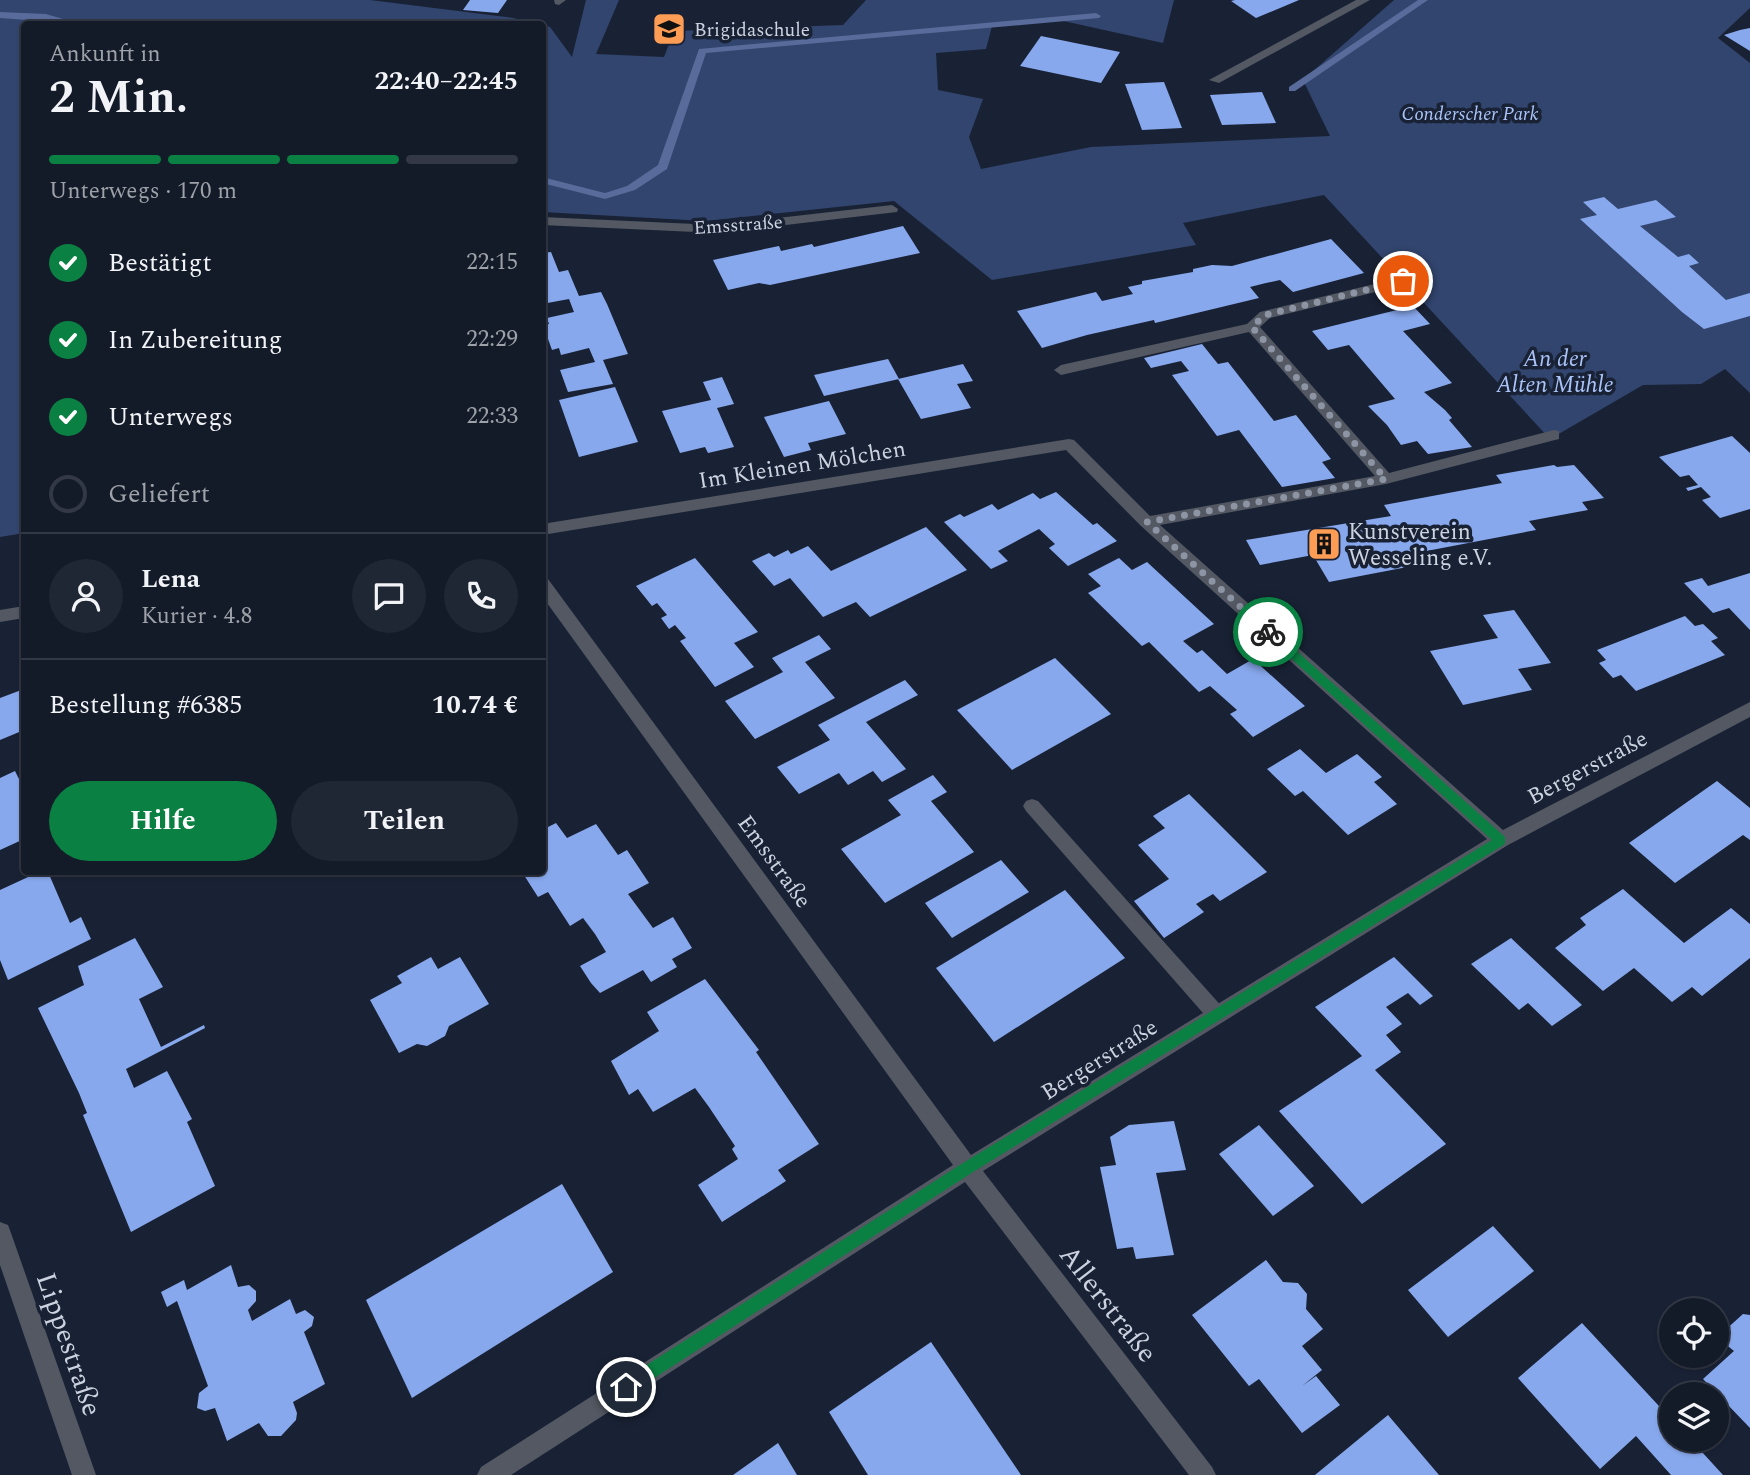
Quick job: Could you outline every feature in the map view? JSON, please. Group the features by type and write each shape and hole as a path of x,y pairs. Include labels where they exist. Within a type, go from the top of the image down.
{"street":[{"path":"1215,80 1364,0"},
{"name":"Emsstraße","path":"546,221 717,229 892,209"},
{"path":"1061,370 1252,327 1265,315 1403,281"},
{"path":"1252,327 1386,479"},
{"path":"1147,522 1386,479 1555,435"},
{"name":"Im Kleinen Mölchen","path":"546,529 1069,444 1147,522"},
{"path":"1147,522 1501,840"},
{"name":"Emsstraße","path":"546,588 968,1168"},
{"path":"0,616 21,612"},
{"name":"Bergerstraße","path":"489,1475 968,1168 1501,840 1750,709"},
{"path":"1032,806 1217,1015"},
{"name":"Allerstraße","path":"968,1168 1204,1475"},
{"name":"Lippestraße","path":"0,1233 84,1475"}],"green space":[{"path":"0,0 370,0 526,21 21,21 21,534 0,537"},
{"path":"586,0 619,0 596,54 664,57 674,31 843,25 866,0 1174,0 1163,43 1059,20 992,26 986,49 936,53 938,90 983,99 969,137 981,169 1091,147 1330,136 1303,80 1394,0 1750,0 1750,8 1718,38 1750,63 1750,393 1725,369 1701,384 1643,385 1550,439 1324,195 1183,223 1196,245 992,280 894,201 705,221 546,212 546,26 550,27 572,57"}],"building":[{"path":"470,0 507,0 498,13 463,10"},
{"path":"1299,0 1256,18 1231,1"},
{"path":"1750,28 1750,51 1724,35 1740,30"},
{"path":"1041,36 1120,52 1101,83 1020,66"},
{"path":"1164,82 1182,128 1142,130 1125,84"},
{"path":"1262,92 1276,123 1222,125 1210,95"},
{"path":"1604,197 1618,209 1656,200 1676,217 1640,226 1678,257 1689,254 1699,263 1689,266 1726,300 1750,293 1750,316 1704,329 1682,312 1580,219 1597,215 1583,202"},
{"path":"903,226 920,253 770,285 759,283 728,290 713,260 779,246 781,251 812,244 814,247"},
{"path":"1331,239 1364,273 1293,292 1280,280 1266,283 1250,287 1259,298 1155,323 1154,320 1087,335 1042,348 1017,311 1096,292 1102,301 1133,294 1128,287 1142,284 1142,281 1193,272 1193,269 1212,265 1232,266"},
{"path":"551,252 559,272 568,270 579,296 601,292 628,354 603,360 613,384 568,392 560,370 595,362 589,348 561,355 559,348 552,350 546,335 546,324 549,324 547,318 574,312 569,299 546,303 546,253"},
{"path":"1413,306 1430,324 1403,331 1452,383 1424,392 1452,418 1449,420 1472,447 1428,454 1417,441 1401,445 1387,425 1368,406 1395,399 1349,345 1328,350 1312,331"},
{"path":"1202,344 1218,364 1228,362 1274,421 1296,415 1331,459 1322,462 1335,478 1282,487 1239,430 1217,436 1172,375 1189,371 1181,361 1151,368 1144,358"},
{"path":"888,359 899,379 824,396 814,375"},
{"path":"963,364 973,381 957,384 971,408 921,419 898,379"},
{"path":"722,377 734,404 717,408 734,447 708,453 705,447 680,453 662,411 711,400 703,382"},
{"path":"615,387 638,442 579,457 559,400"},
{"path":"829,401 846,434 808,443 811,450 784,457 764,417"},
{"path":"1732,436 1750,453 1750,509 1720,518 1702,500 1711,497 1701,487 1688,491 1686,488 1698,485 1689,475 1680,477 1659,457"},
{"path":"1554,465 1574,465 1604,498 1582,502 1588,510 1529,521 1536,530 1416,553 1423,564 1329,582 1313,555 1260,565 1246,540 1391,516 1384,505 1502,483 1496,475"},
{"path":"1056,492 1093,525 1097,523 1117,541 1068,566 1049,548 1055,544 1039,529 998,551 1008,561 991,569 944,522 960,514 964,517 992,504 998,510 1033,493 1040,499"},
{"path":"926,527 967,570 870,617 856,602 823,617 790,578 774,586 752,561 769,553 774,557 788,550 791,554 808,546 831,571"},
{"path":"695,558 758,632 734,643 754,667 715,687 680,641 686,638 675,625 669,629 661,618 667,615 657,603 652,606 636,586"},
{"path":"1119,558 1132,570 1147,562 1214,624 1183,641 1197,653 1202,650 1227,674 1253,659 1305,706 1253,737 1230,714 1237,710 1210,686 1199,692 1149,642 1142,646 1088,593 1101,586 1088,574"},
{"path":"1750,573 1750,630 1729,608 1713,613 1684,583 1702,578 1708,586"},
{"path":"1514,610 1551,663 1518,669 1532,690 1463,705 1430,651 1498,638 1483,615"},
{"path":"1685,616 1695,626 1703,624 1718,638 1711,641 1725,655 1636,691 1621,675 1613,678 1599,663 1606,660 1597,650"},
{"path":"819,635 831,649 805,662 835,698 755,739 725,701 783,672 772,658"},
{"path":"1055,658 1111,714 1012,770 957,710"},
{"path":"905,680 918,695 866,722 906,769 882,782 873,771 848,785 839,773 799,794 777,767 830,740 818,725"},
{"path":"21,690 21,731 0,740 0,698"},
{"path":"1300,749 1326,773 1357,754 1382,777 1374,782 1397,804 1348,835 1303,791 1295,796 1267,769"},
{"path":"15,771 21,783 21,840 0,850 0,778"},
{"path":"933,775 947,792 931,801 974,852 885,903 841,849 901,815 888,800"},
{"path":"1717,781 1750,808 1750,840 1743,835 1675,883 1629,843"},
{"path":"1189,794 1267,872 1220,901 1213,894 1196,904 1204,912 1164,938 1134,901 1169,879 1138,845 1165,828 1153,816"},
{"path":"556,823 567,838 596,824 618,855 627,850 649,883 628,894 653,928 673,917 692,948 672,959 677,967 651,982 643,970 600,993 580,966 606,952 595,934 583,918 570,926 548,892 538,897 524,875 546,875 546,828"},
{"path":"1001,860 1029,892 952,938 925,903"},
{"path":"32,875 49,875 70,923 81,917 91,939 8,980 0,960 0,890"},
{"path":"1623,889 1684,943 1731,908 1750,924 1750,958 1702,996 1692,987 1672,1002 1634,968 1603,991 1555,948 1586,925 1580,918"},
{"path":"1065,890 1125,958 994,1042 936,968"},
{"path":"135,938 163,987 139,999 161,1047 204,1025 205,1028 126,1069 134,1088 167,1071 192,1119 187,1122 215,1186 131,1232 83,1115 87,1113 79,1093 38,1008 84,985 78,966"},
{"path":"1511,938 1582,1005 1552,1026 1528,1003 1519,1010 1471,964"},
{"path":"431,957 438,969 460,957 489,1004 449,1026 445,1036 427,1046 417,1044 399,1053 370,1000 402,983 397,976"},
{"path":"1394,957 1433,996 1420,1005 1408,993 1386,1007 1402,1024 1386,1035 1401,1052 1375,1070 1446,1144 1362,1204 1279,1111 1362,1056 1315,1007"},
{"path":"705,979 759,1050 756,1052 819,1144 778,1170 786,1181 722,1222 698,1185 738,1159 732,1149 735,1146 709,1107 695,1088 653,1112 638,1089 629,1095 611,1061 659,1031 647,1012"},
{"path":"1174,1121 1186,1170 1156,1173 1174,1255 1136,1259 1133,1247 1117,1249 1100,1167 1116,1165 1110,1137 1129,1125"},
{"path":"1259,1125 1314,1186 1273,1216 1219,1154"},
{"path":"562,1184 613,1272 412,1398 366,1300"},
{"path":"1493,1226 1534,1271 1448,1337 1408,1290"},
{"path":"1266,1260 1283,1282 1298,1283 1307,1294 1306,1309 1323,1329 1302,1346 1322,1370 1302,1386 1316,1376 1340,1405 1302,1433 1259,1379 1249,1386 1192,1315"},
{"path":"231,1265 238,1287 249,1285 256,1291 256,1301 248,1310 252,1321 290,1299 296,1314 305,1310 314,1317 312,1326 304,1332 325,1384 293,1402 297,1413 296,1420 281,1436 268,1436 259,1423 227,1441 215,1408 205,1411 197,1408 199,1393 208,1386 177,1301 167,1307 161,1292 184,1280 187,1290"},
{"path":"1743,1314 1750,1315 1750,1428 1729,1406 1729,1382 1706,1382 1703,1379 1715,1368 1729,1368 1729,1356 1734,1351 1729,1347 1729,1327"},
{"path":"1582,1323 1659,1406 1659,1452 1702,1452 1723,1475 1671,1475 1636,1436 1600,1469 1518,1378"},
{"path":"931,1342 1021,1475 868,1475 829,1412"},
{"path":"1388,1415 1439,1475 1315,1475"},
{"path":"778,1443 797,1475 733,1475"}],"waterway":[{"path":"1292,89 1424,0"},
{"path":"0,15 46,17 63,21"},
{"path":"546,181 605,196 631,188 663,167 702,51 1096,16"}],"way so far":[{"path":"1268,632 1147,522 1386,479 1252,327 1265,315 1403,281"}],"place":[{"name":"Brigidaschule","path":"669,29"},
{"name":"Kunstverein Wesseling e.V.","path":"1324,544"}],"route":[{"path":"626,1387 968,1168 1501,840 1268,632"}],"park label":[{"name":"Conderscher Park","path":"1470,113"},
{"name":"An der Alten Mühle","path":"1555,371"}]}
